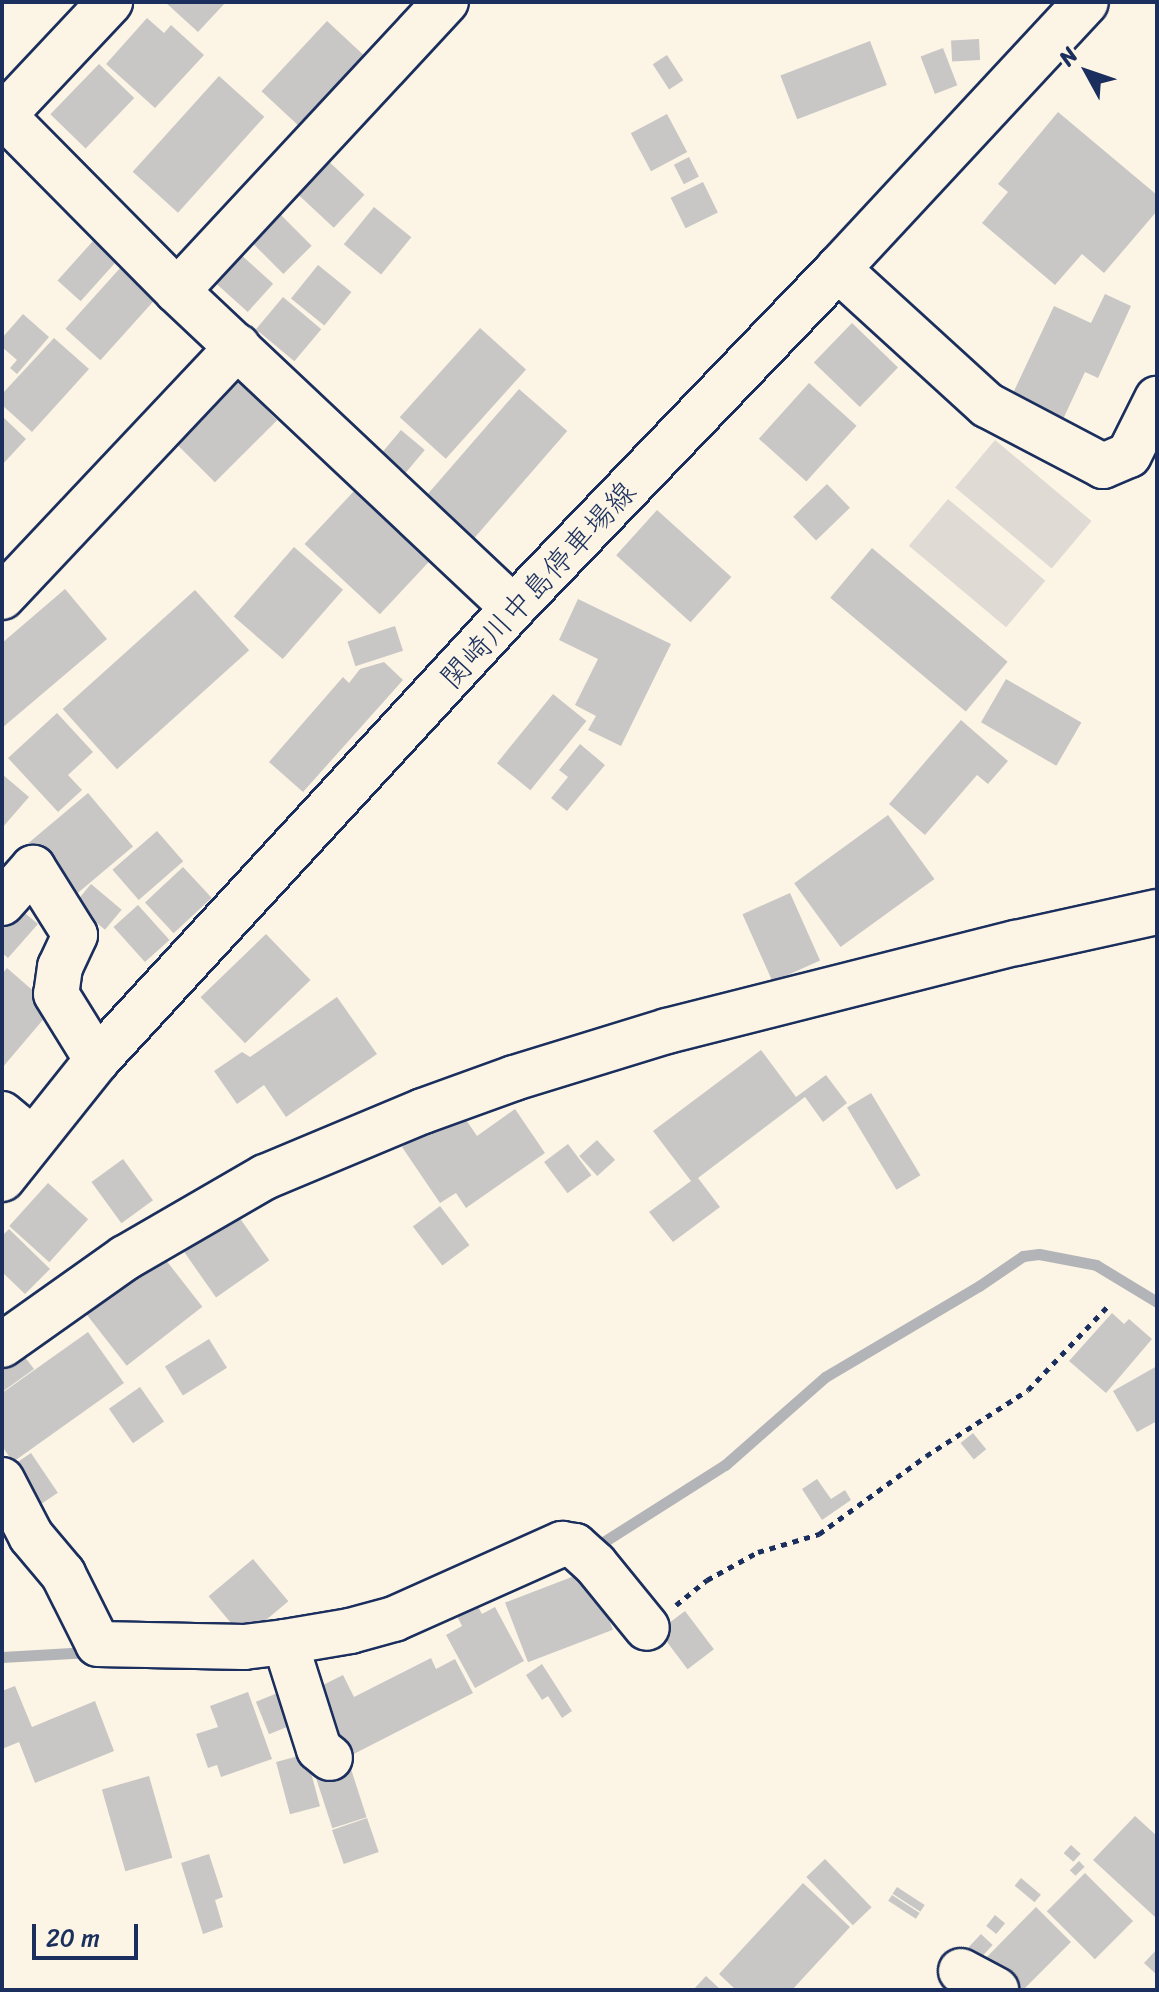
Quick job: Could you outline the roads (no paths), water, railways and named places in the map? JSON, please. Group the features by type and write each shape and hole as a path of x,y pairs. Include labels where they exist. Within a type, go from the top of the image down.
{"street":[{"path":"110,2 3,116 177,291 513,608"},
{"path":"177,291 446,2"},
{"name":"関崎川中島停車場線","path":"2,1179 17,1127 97,1060 513,608 838,269 1086,2"},
{"path":"838,269 987,405 1103,466 1129,455 1157,399"},
{"path":"2,597 238,347"},
{"path":"2,903 33,868 75,935 60,967 56,994 97,1060"},
{"path":"2,1345 125,1258 265,1177 449,1102 667,1031 1016,943 1157,912"},
{"path":"2,1480 31,1536 63,1574 98,1644 244,1647 350,1631 394,1619 562,1544 585,1555 647,1628"},
{"path":"285,1642 319,1749 330,1758"}],"waterway":[{"path":"594,1548 725,1465 825,1377 979,1286 1023,1256 1039,1254 1096,1265 1157,1302"},
{"path":"2,1657 89,1652"}]}
